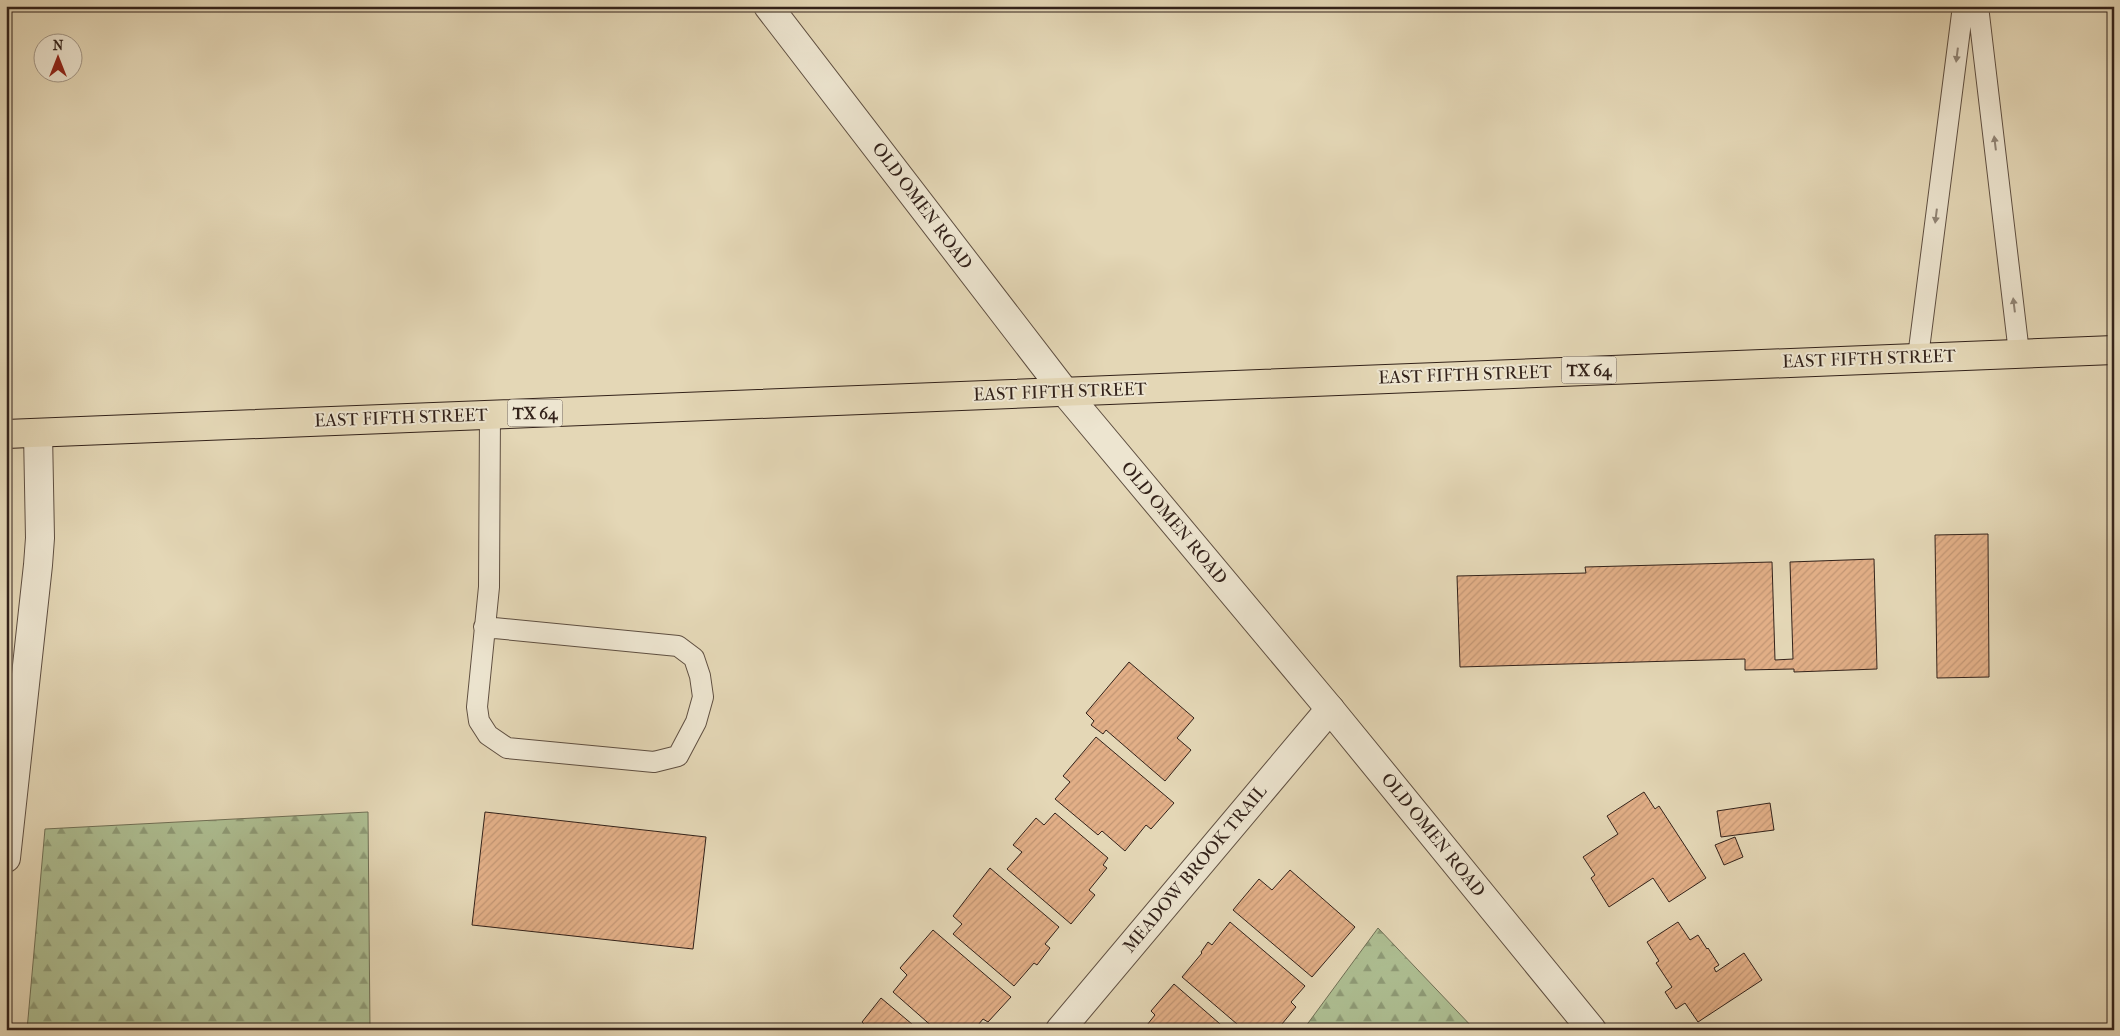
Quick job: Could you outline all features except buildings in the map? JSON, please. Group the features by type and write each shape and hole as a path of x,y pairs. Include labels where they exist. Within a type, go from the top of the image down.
{"main road":[{"name":"EAST FIFTH STREET","path":"6,434 2114,350"}],"street":[{"name":"OLD OMEN ROAD","path":"768,6 1064,391 1330,709 1592,1030"},
{"path":"6,858 14,721 38,565 40,515 38,433"},
{"name":"MEADOW BROOK TRAIL","path":"1060,1030 1330,709"}],"lane":[{"path":"1918,357 1963,6"},
{"path":"1978,6 2019,353"},
{"path":"484,627 678,646 694,658 700,676 703,697 696,722 678,756 654,762 507,748 488,735 479,721 477,707 484,627 489,588 490,414"}],"green space":[{"path":"368,812 370,1030 27,1030 45,829"},
{"path":"1378,928 1475,1030 1303,1030"}]}
